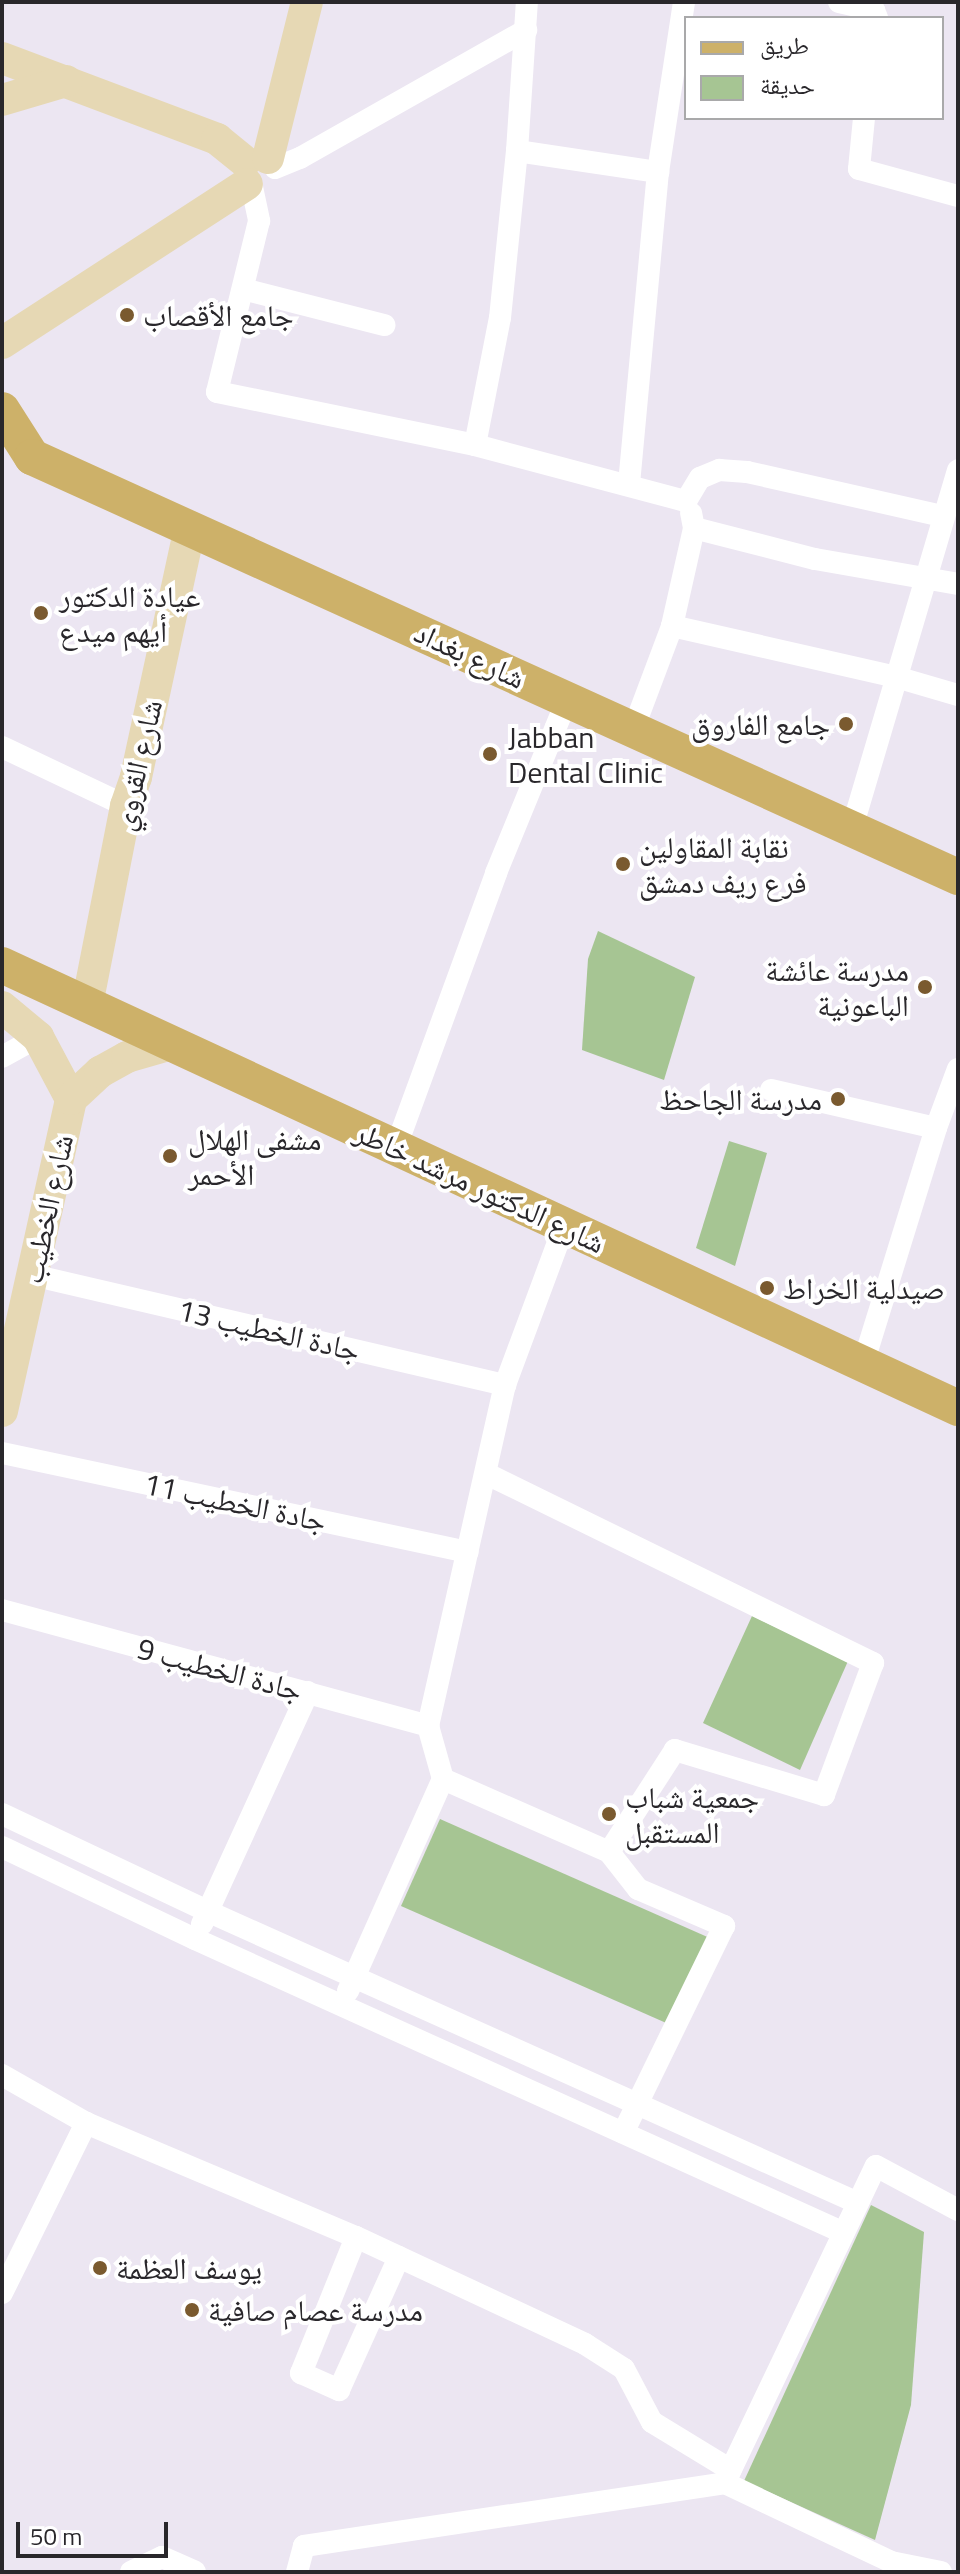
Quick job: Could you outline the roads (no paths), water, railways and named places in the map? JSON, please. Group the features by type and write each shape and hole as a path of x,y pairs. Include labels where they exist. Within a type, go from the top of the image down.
{"main road":[{"path":"2,343 257,172 307,2"},
{"path":"2,58 217,139 257,172"},
{"path":"2,100 66,81"},
{"name":"شارع بغداد","path":"2,410 17,456 190,527 958,877"},
{"name":"شارع القروي","path":"87,1005 126,806 136,777 190,527"},
{"name":"شارع الدكتور مرشد خاطر","path":"2,965 958,1408"},
{"name":"شارع الخطيب","path":"2,1007 38,1037 71,1099"},
{"name":"شارع الخطيب","path":"2,1411 71,1099 100,1072 127,1057 172,1044"}],"street":[{"path":"475,445 500,318 517,151 527,2"},
{"path":"629,484 658,172 684,2"},
{"path":"839,2 874,10 876,16"},
{"path":"526,30 300,158 257,172 259,221 217,392 475,445 686,501"},
{"path":"864,120 859,169 958,196"},
{"path":"517,151 658,172"},
{"path":"243,289 384,325"},
{"path":"633,730 672,626 694,528 686,501 700,478 719,470 747,472 943,516"},
{"path":"852,828 958,470"},
{"path":"694,528 815,559 958,584"},
{"path":"672,626 896,677 958,695"},
{"path":"396,1147 496,873 567,700"},
{"path":"2,747 126,806"},
{"path":"2,1057 38,1037"},
{"path":"863,1364 936,1128 958,1069"},
{"path":"771,1090 936,1128"},
{"path":"341,2005 443,1779 428,1726 505,1385 564,1226"},
{"name":"جادة الخطيب 13","path":"32,1275 505,1385"},
{"name":"جادة الخطيب 11","path":"2,1453 468,1552"},
{"path":"487,1474 873,1663 824,1795 675,1750 609,1852"},
{"name":"جادة الخطيب 9","path":"5,1614 428,1726"},
{"path":"195,1939 308,1692"},
{"path":"443,1779 609,1852 638,1889 724,1926 623,2133"},
{"path":"2,1814 207,1911 858,2203"},
{"path":"2,1847 195,1939 844,2233"},
{"path":"2,2075 86,2123 356,2237 585,2344 624,2369 652,2422 728,2476 891,2562 941,2572"},
{"path":"2,2293 86,2123"},
{"path":"728,2476 876,2166 958,2210"},
{"path":"356,2237 301,2373 313,2379 339,2390 399,2257"},
{"path":"297,2572 304,2546 728,2476"},
{"path":"131,2572 162,2557 195,2572"}],"place":[{"name":"جامع الأقصاب","path":"127,315"},
{"name":"عيادة الدكتور أيهم ميدع","path":"41,613"},
{"name":"جامع الفاروق","path":"846,724"},
{"name":"Jabban Dental Clinic","path":"490,754"},
{"name":"نقابة المقاولين فرع ريف دمشق","path":"623,864"},
{"name":"مدرسة عائشة الباعونية","path":"925,987"},
{"name":"مدرسة الجاحظ","path":"838,1099"},
{"name":"مشفى الهلال الأحمر","path":"170,1156"},
{"name":"صيدلية الخراط","path":"767,1288"},
{"name":"جمعية شباب المستقبل","path":"609,1814"},
{"name":"يوسف العظمة","path":"100,2268"},
{"name":"مدرسة عصام صافية","path":"192,2310"}]}
